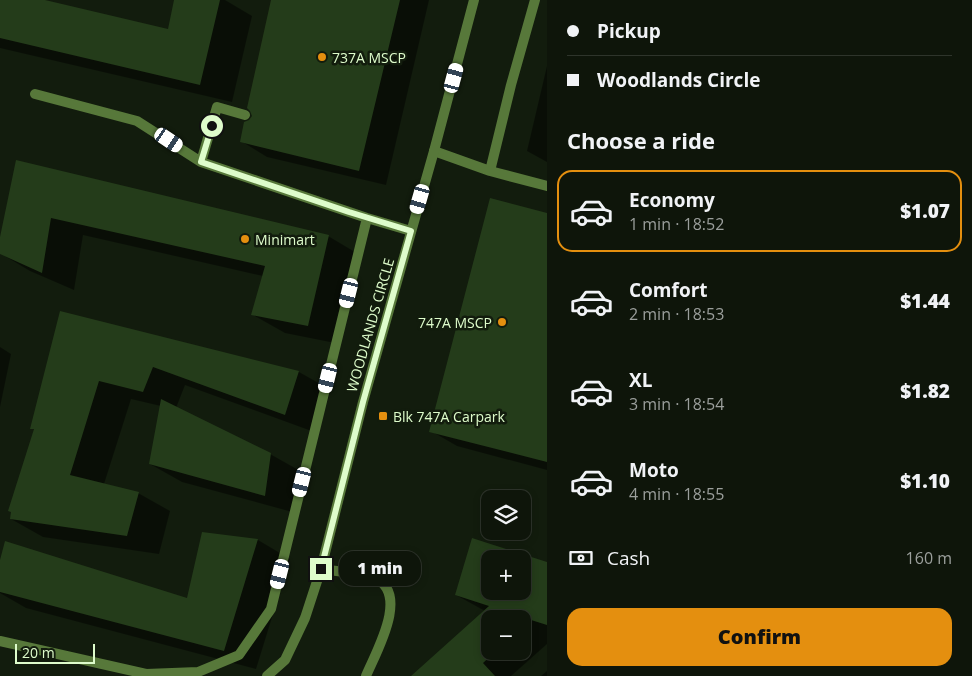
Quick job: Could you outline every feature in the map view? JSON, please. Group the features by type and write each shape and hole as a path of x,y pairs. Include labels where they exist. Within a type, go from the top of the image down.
{"street":[{"name":"WOODLANDS CIRCLE","path":"267,676 285,660 305,618 321,569 363,402 434,151 474,0"},
{"path":"490,171 511,84 535,0"},
{"path":"35,94 137,121 201,162 411,231"},
{"path":"201,162 217,107 246,115"},
{"path":"434,151 490,171 547,186"},
{"path":"0,641 146,674 198,672 240,655 271,609 367,218"},
{"path":"321,569 374,577 383,583 390,596 391,613 366,676"}],"building":[{"path":"0,0 45,0 168,29 174,0 220,0 200,85 0,38"},
{"name":"737A MSCP","path":"271,0 400,0 359,171 240,142 244,122 252,116 247,108"},
{"path":"16,160 329,235 308,326 251,315 265,266 51,218 42,273 0,254 0,237"},
{"name":"747A MSCP","path":"490,198 547,213 547,462 429,432"},
{"path":"60,311 299,371 285,415 153,367 143,392 99,381 70,475 139,492 127,536 10,519 11,512 8,511 34,429 30,429"},
{"path":"161,399 271,453 265,496 149,464"},
{"path":"202,532 258,539 224,651 0,592 0,560 5,541 187,598"},
{"path":"472,538 510,550 481,550 481,600 531,600 531,557 547,562 547,625 531,620 531,610 485,610 489,606 455,595"},
{"path":"481,613 481,660 486,660 483,663 495,676 411,676"}],"place":[{"name":"737A MSCP","path":"322,57"},
{"name":"Minimart","path":"245,239"},
{"name":"747A MSCP","path":"502,322"},
{"name":"Blk 747A Carpark","path":"383,416"}],"route":[{"path":"212,126 201,162 244,178 411,231 363,402 321,569"}]}
